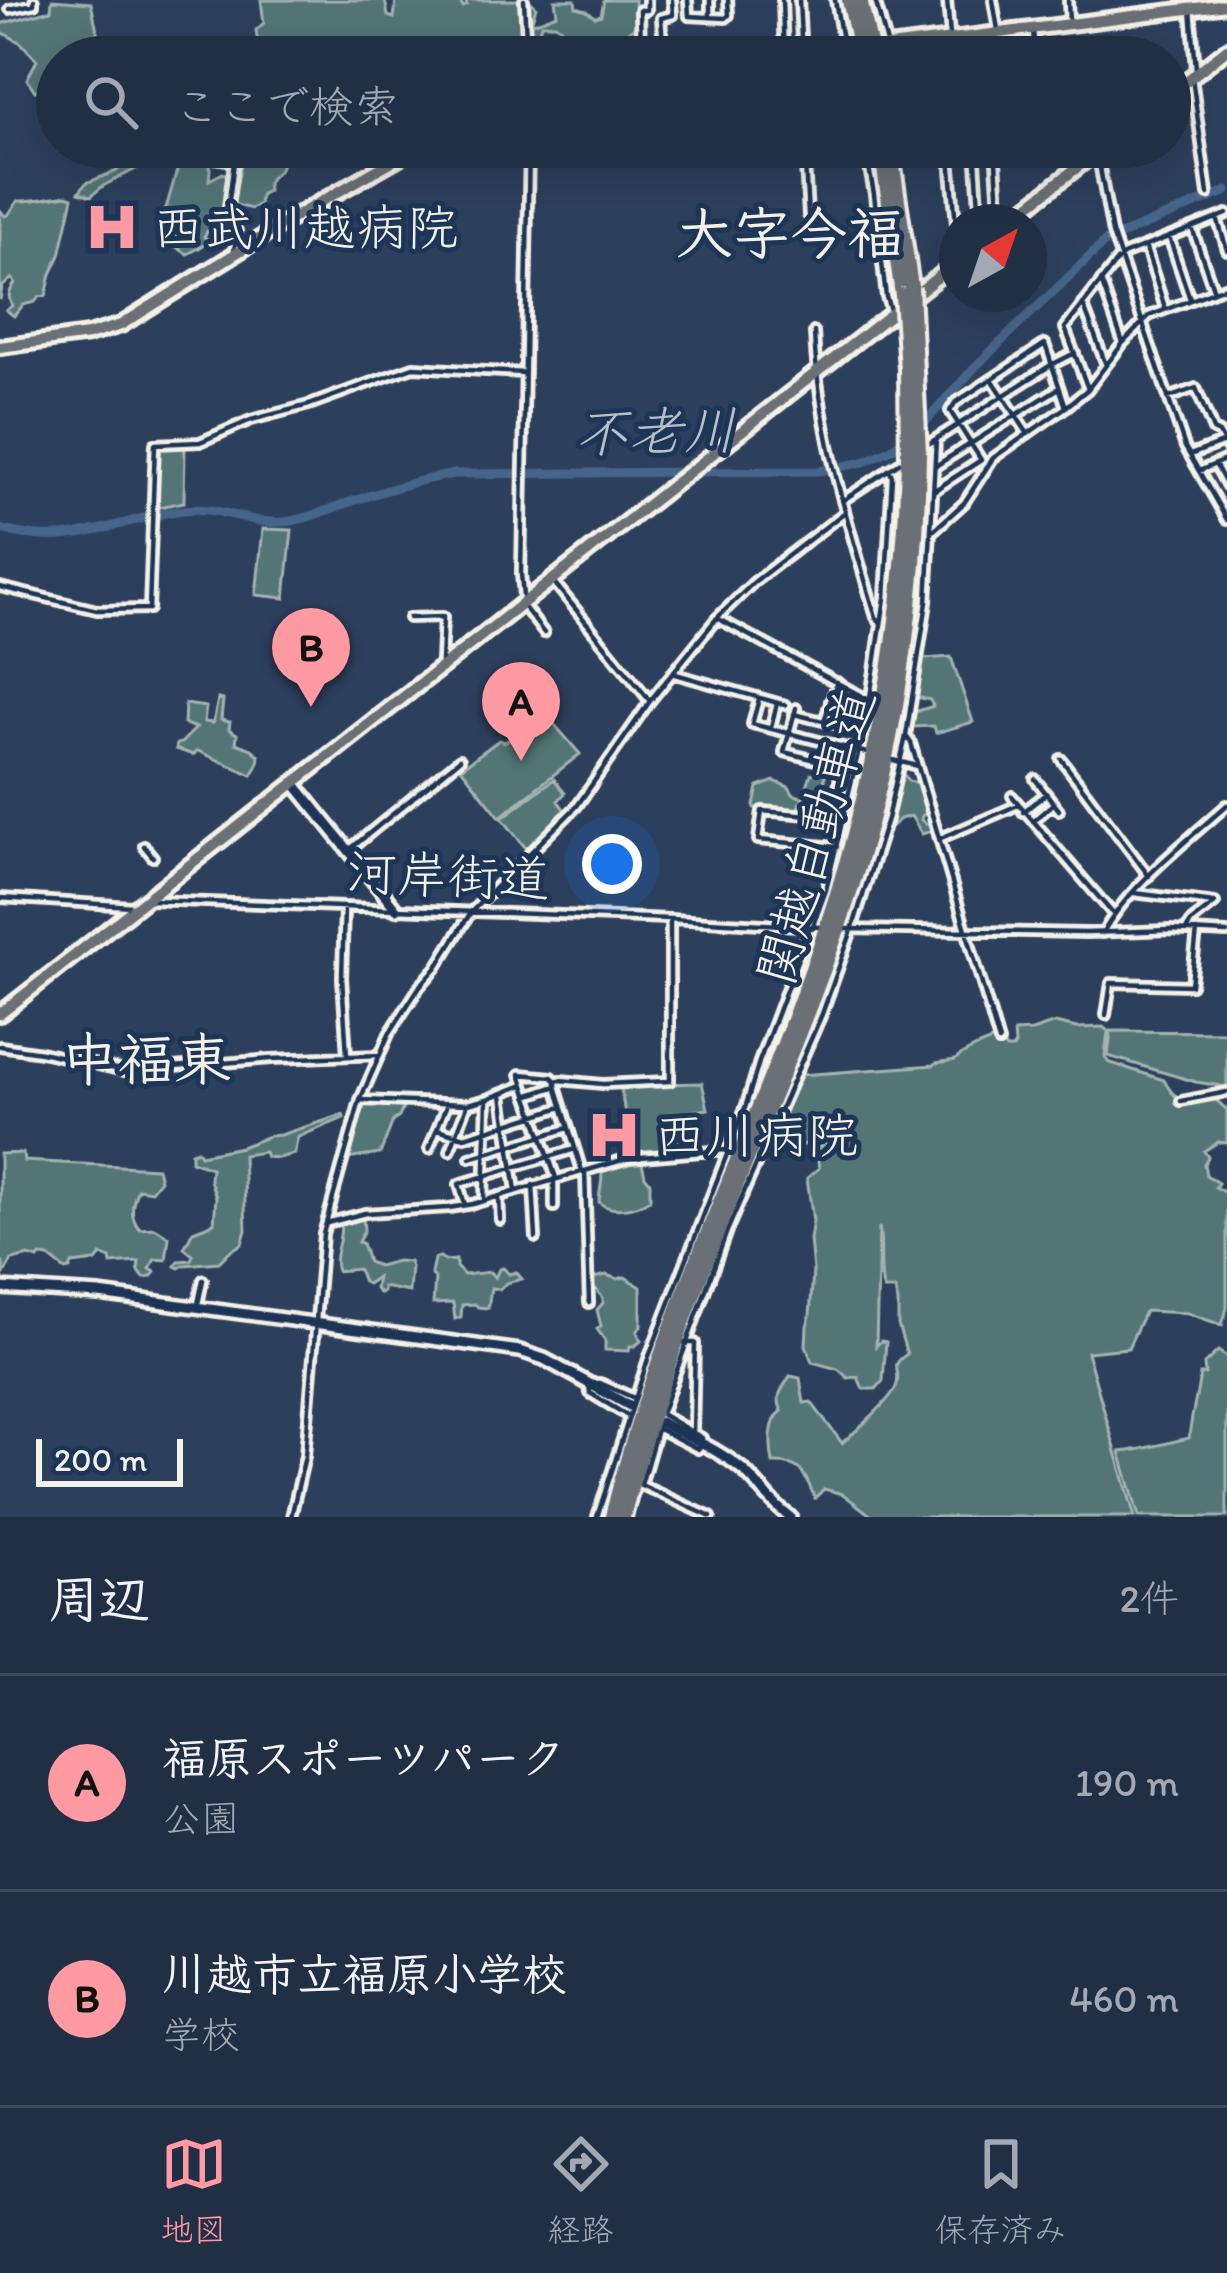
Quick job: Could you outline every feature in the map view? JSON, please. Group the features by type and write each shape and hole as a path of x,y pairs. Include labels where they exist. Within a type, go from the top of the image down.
{"highway":[{"path":"849,0 850,36"},
{"path":"860,0 875,36"},
{"name":"関越自動車道","path":"884,168 907,291"},
{"name":"関越自動車道","path":"623,1517 675,1344 809,1006 859,864 888,746 909,622 914,457 907,291 892,168"},
{"name":"関越自動車道","path":"612,1517 679,1302 800,1002 848,861 892,665 914,457"}],"main road":[{"path":"977,36 1227,4"},
{"path":"1191,78 1227,50"},
{"path":"0,347 88,335 122,325 375,168"},
{"path":"1028,204 1076,168"},
{"path":"0,1013 939,276"}],"street":[{"path":"10,9 34,4 34,0"},
{"path":"524,0 526,36"},
{"path":"641,36 640,10 647,10 647,0"},
{"path":"663,36 662,18 673,15 672,0"},
{"path":"688,0 689,16 710,17 729,15 728,0"},
{"path":"710,0 710,17"},
{"path":"782,0 783,36"},
{"path":"799,0 801,36"},
{"path":"835,0 845,36"},
{"path":"875,0 879,36"},
{"path":"945,36 947,0"},
{"path":"993,34 994,0"},
{"path":"1068,0 1069,24"},
{"path":"1131,0 1133,16"},
{"path":"1189,6 1208,194"},
{"path":"1033,29 1034,36"},
{"path":"234,168 225,230 237,231 234,255"},
{"path":"529,168 523,604 544,633"},
{"path":"805,168 808,215"},
{"path":"869,168 891,314"},
{"path":"952,168 954,204"},
{"path":"976,168 979,204"},
{"path":"997,168 1002,204"},
{"path":"1103,168 1112,234 1168,398 1190,455 1227,520"},
{"path":"1088,388 1065,328 1120,257 1227,214"},
{"path":"1216,218 1227,250"},
{"path":"1192,228 1214,291"},
{"path":"1169,237 1190,299"},
{"path":"1145,247 1165,308"},
{"path":"1101,281 1123,344"},
{"path":"934,490 993,458 1066,407 1143,322 1165,308 1227,286"},
{"path":"1083,304 1106,365"},
{"path":"814,332 831,462 881,623"},
{"path":"983,464 950,411 955,403 1045,344 1066,407"},
{"path":"841,501 1075,353"},
{"path":"0,587 107,612 149,609 155,444 200,442 251,420 309,405 413,367 525,373"},
{"path":"992,379 1028,434"},
{"path":"935,466 1059,388"},
{"path":"1168,398 1196,388 1225,445 1190,455"},
{"path":"711,1517 641,1485 685,1343 764,1143 808,1049 886,818 927,602 936,440"},
{"path":"1199,471 1227,459"},
{"path":"932,531 964,502 983,464"},
{"path":"1213,496 1227,488 1215,464"},
{"path":"597,1517 683,1263 826,890 863,753 888,598 889,470"},
{"path":"934,502 946,519"},
{"path":"291,1517 305,1456 320,1251 360,1100 407,1005 471,912 577,806 650,701 717,618 844,512"},
{"path":"552,580 650,701"},
{"path":"917,602 927,602"},
{"path":"409,617 443,617 443,666"},
{"path":"717,618 878,705"},
{"path":"673,673 781,704 770,729"},
{"path":"824,722 837,682"},
{"path":"759,699 752,724 863,753"},
{"path":"830,701 868,711"},
{"path":"841,766 784,752 795,711 864,731"},
{"path":"904,729 999,1042"},
{"path":"838,788 844,748"},
{"path":"349,850 460,759"},
{"path":"1061,759 1149,876"},
{"path":"896,761 917,766"},
{"path":"1035,779 1059,810"},
{"path":"294,783 396,909"},
{"path":"940,838 1046,794"},
{"path":"1012,796 1114,915"},
{"path":"1033,821 1054,803"},
{"path":"1103,932 1149,876 1227,805"},
{"path":"837,847 758,840 762,811 844,818"},
{"path":"144,847 153,857"},
{"path":"1134,893 1215,903 1186,930"},
{"name":"河岸街道","path":"0,898 670,919 814,928"},
{"path":"344,908 347,1055"},
{"path":"526,1096 556,1084 670,1082 670,919"},
{"path":"849,930 1227,933"},
{"path":"1106,1015 1111,983 1191,985 1197,931"},
{"path":"0,1046 124,1071 380,1055"},
{"path":"554,1208 555,1178 520,1074 552,1077 583,1171 589,1303"},
{"path":"360,1100 468,1103 523,1084"},
{"path":"1181,1101 1227,1092"},
{"path":"501,1093 516,1191"},
{"path":"484,1200 488,1099"},
{"path":"450,1151 468,1103"},
{"path":"429,1149 447,1104"},
{"path":"437,1129 465,1138 562,1107"},
{"path":"470,1158 568,1128"},
{"path":"466,1205 459,1184 575,1149"},
{"path":"327,1223 365,1213 466,1205 652,1155 729,1150"},
{"path":"533,1185 536,1238"},
{"path":"499,1196 500,1220"},
{"path":"197,1307 203,1280"},
{"path":"0,1288 99,1294 520,1351 544,1359 631,1407"},
{"path":"685,1343 695,1343 693,1433"},
{"path":"660,1422 693,1433 702,1438 702,1444"},
{"path":"660,1422 739,1467 790,1517"}],"green space":[{"path":"52,0 91,3 98,35 36,36 36,59 0,31 0,24 51,10"},
{"path":"261,0 385,0 388,16 394,18 396,0 458,0 463,7 465,0 529,0 536,7 531,24 557,14 555,0 575,0 576,7 595,17 601,15 604,0 635,0 636,25 621,36 561,36 555,24 542,24 539,36 257,36 256,30 264,23"},
{"path":"36,62 36,91 27,79"},
{"path":"138,168 91,196 79,192 86,183"},
{"path":"178,168 210,168 209,180 223,173 230,177 223,230 208,230 204,237 211,241 187,254 175,246 173,227 165,228 159,221"},
{"path":"240,168 280,168 267,182 268,191 261,194 259,204 251,209 232,204"},
{"path":"73,197 46,296 23,305 14,316 6,310 12,306 12,278 2,287 0,300 0,210 5,216 18,201"},
{"path":"157,446 185,446 184,502 155,508"},
{"path":"263,529 292,530 285,598 256,595"},
{"path":"916,655 951,657 973,722 936,733 934,726 904,724 906,715 933,706 930,700 907,695"},
{"path":"218,699 223,700 221,720 230,722 236,743 259,755 252,775 198,751 193,755 176,749 196,728 184,724 185,704 206,707 204,722 213,723"},
{"path":"548,717 580,754 500,817 461,768 499,740 505,742"},
{"path":"816,772 825,776 822,800 840,803 842,816 801,813 799,805 796,812 754,806 758,787 774,781 803,798"},
{"path":"891,772 920,783 930,811 921,820 933,821 935,830 922,834 911,816 889,828 885,811"},
{"path":"554,779 565,793 558,801 567,813 528,851 502,818"},
{"path":"1055,1023 1103,1027 1108,1031 1108,1062 1164,1080 1179,1098 1216,1100 1227,1110 1227,1143 1218,1142 1204,1151 1206,1175 1227,1194 1227,1308 1222,1325 1187,1313 1145,1311 1128,1348 1087,1352 1135,1517 873,1517 843,1494 824,1489 815,1498 797,1467 773,1463 772,1428 782,1411 779,1396 790,1376 800,1378 804,1403 811,1402 842,1443 892,1393 898,1381 898,1362 907,1354 895,1290 884,1290 882,1284 879,1227 876,1346 886,1342 883,1381 876,1389 863,1389 858,1377 848,1378 838,1369 812,1362 806,1345 813,1270 807,1178 819,1168 816,1150 825,1143 816,1138 797,1147 781,1147 770,1136 801,1075 934,1065 995,1040 1012,1049 1014,1032"},
{"path":"1111,1031 1227,1032 1227,1087 1108,1056"},
{"path":"702,1083 708,1109 688,1112 690,1150 632,1154 620,1085"},
{"path":"364,1103 405,1104 380,1154 347,1159"},
{"path":"343,1115 298,1137 294,1154 278,1158 266,1157 264,1152 243,1155 246,1230 242,1244 219,1262 175,1266 191,1260 193,1255 184,1248 193,1231 214,1223 211,1168 191,1161 191,1152 197,1150 200,1155 241,1147"},
{"path":"23,1153 24,1161 157,1168 160,1180 151,1191 138,1189 133,1215 140,1229 155,1228 169,1237 166,1260 155,1259 150,1269 155,1272 144,1278 139,1262 111,1264 101,1255 96,1261 72,1264 65,1270 49,1257 29,1256 12,1260 3,1276 0,1154"},
{"path":"641,1158 650,1182 650,1199 624,1208 599,1202 601,1168"},
{"path":"363,1215 364,1231 358,1242 368,1262 378,1266 409,1262 409,1292 383,1287 379,1293 377,1277 367,1284 358,1269 337,1271 340,1222"},
{"path":"434,1259 456,1260 464,1275 490,1272 495,1278 503,1268 522,1279 491,1288 488,1308 462,1305 461,1317 455,1319 453,1303 433,1304 435,1278 431,1274"},
{"path":"606,1275 625,1277 641,1287 637,1332 641,1341 629,1351 605,1350 597,1329 601,1326 597,1310 603,1298 591,1283"},
{"path":"1218,1351 1227,1357 1227,1517 1139,1517 1120,1452 1189,1438 1200,1374 1205,1374 1204,1364"}],"waterway":[{"name":"不老川","path":"0,529 27,535 73,535 196,509 284,522 455,474 820,471 864,462 917,431 977,365 1106,241 1227,191"}],"place":[{"name":"西武川越病院","path":"112,227"},
{"name":"川越市立福原小学校","path":"311,707"},
{"name":"福原スポーツパーク","path":"521,761"},
{"name":"西川病院","path":"614,1135"}],"district":[{"name":"大字今福","path":"790,233"},
{"name":"中福東","path":"146,1059"}]}
